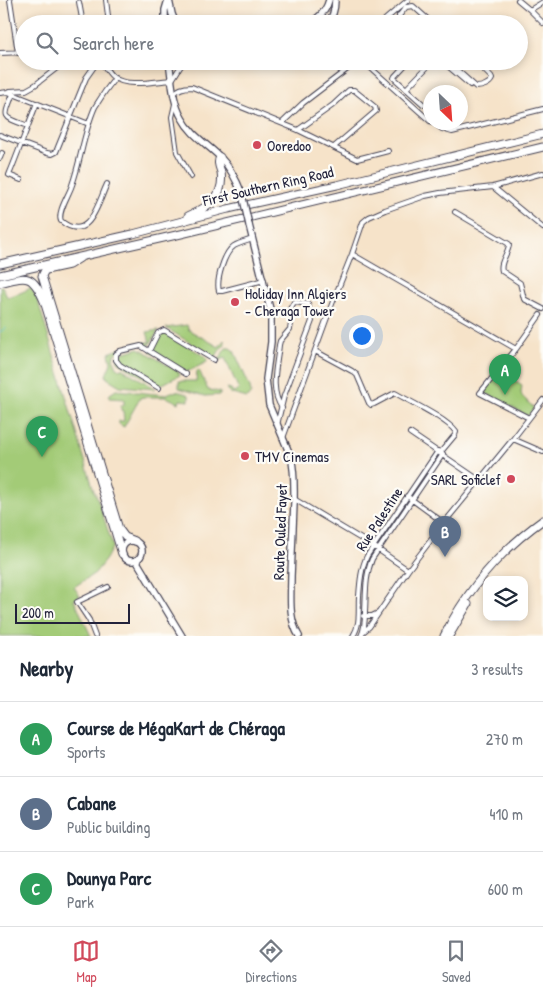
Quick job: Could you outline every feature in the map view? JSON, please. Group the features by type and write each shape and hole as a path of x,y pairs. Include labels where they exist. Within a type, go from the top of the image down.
{"highway":[{"name":"First Southern Ring Road","path":"0,263 54,252 543,134"},
{"name":"First Southern Ring Road","path":"0,275 181,234 543,147"},
{"path":"174,223 204,208 214,200 221,184 218,161 220,157"},
{"path":"83,255 72,264 46,270 42,275 59,342 122,554"},
{"path":"0,283 27,278 34,282 44,301 119,529 125,537 135,541"},
{"path":"444,636 459,609 478,582 513,544 543,520"},
{"path":"450,636 465,607 491,572 519,544 543,525"}],"main road":[{"path":"165,15 168,0"},
{"path":"168,0 172,15"},
{"path":"321,15 327,7 329,0"},
{"path":"331,15 335,6 335,0"},
{"name":"Route Ouled Fayet","path":"170,70 175,102 181,117 190,129 220,157 234,176 242,194 264,280 271,313 271,342 266,379 269,405 293,466 294,499 290,600 292,620 300,636"},
{"path":"135,541 142,549 141,555 136,560 129,561 122,554 122,547 125,543 135,541"},
{"path":"136,560 182,636"}],"street":[{"path":"10,0 15,33"},
{"path":"106,0 108,15"},
{"path":"391,15 408,0"},
{"path":"518,0 543,22"},
{"path":"78,2 81,15"},
{"path":"530,10 543,2"},
{"path":"401,15 406,7 413,6 423,15"},
{"path":"396,11 399,15"},
{"path":"0,53 15,53"},
{"path":"0,93 26,90 54,70"},
{"path":"0,135 48,153 54,153 57,150 86,78 93,70"},
{"path":"108,70 115,78 123,82 136,84 172,80 178,70"},
{"path":"282,123 346,70"},
{"path":"373,70 423,114"},
{"path":"400,70 394,78 423,104"},
{"path":"401,94 424,70"},
{"path":"452,70 470,85"},
{"path":"457,70 476,87 489,83 492,79 484,70"},
{"path":"107,184 87,224 81,227 74,227 63,224 60,221 60,214 72,187 89,124 98,103 115,78"},
{"path":"174,94 184,88 192,88 282,123 356,159 388,151"},
{"path":"298,130 333,105 349,90 354,90 376,108 376,111 334,147"},
{"path":"10,92 89,124"},
{"path":"10,92 6,116 28,126"},
{"path":"175,102 172,117 176,152 191,177"},
{"path":"21,180 9,175 37,103"},
{"path":"468,128 543,109"},
{"path":"445,130 452,132 460,130"},
{"path":"0,158 2,153"},
{"path":"283,438 363,222 376,214 425,196 440,192 493,187 543,173"},
{"path":"493,187 543,228"},
{"path":"455,212 509,244 500,266 502,271 520,283 524,299 543,309"},
{"path":"253,239 234,246 229,251 225,258 218,289 222,291 264,280"},
{"path":"352,254 516,349"},
{"path":"277,426 282,408 284,396 312,321 308,304 294,302 290,309 290,329 279,345 274,384 277,399 282,408"},
{"path":"529,418 480,393 516,349 540,315"},
{"path":"149,350 158,333 164,330 214,360"},
{"path":"159,388 120,365 115,356 117,353 141,346 186,374"},
{"path":"315,351 352,371 357,376 369,403 374,404 395,393 452,427 456,432 440,453"},
{"path":"362,634 444,523 543,400"},
{"path":"410,434 479,480"},
{"path":"513,439 543,452"},
{"name":"Rue Palestine","path":"353,636 358,627 359,596 364,563 372,546 440,453"},
{"name":"Rue Palestine","path":"362,634 365,616 367,573 372,559 412,500 440,453"},
{"path":"407,496 444,523"},
{"path":"294,499 408,570"},
{"path":"96,636 89,620 77,602 108,587"},
{"path":"358,617 378,614"}],"green space":[{"path":"0,286 2,286 7,297 31,288 37,298 94,491 113,546 95,573 74,587 80,596 74,600 91,636 0,636"},
{"path":"187,325 189,330 219,347 224,340 225,345 215,358 166,328"},
{"path":"159,330 148,347 139,344 122,349 113,358 117,367 154,389 120,386 107,378 106,375 111,363 109,353 136,343 150,342 147,332"},
{"path":"165,332 206,357 207,362 187,372 150,351 159,334"},
{"path":"139,348 179,372 180,375 159,386 118,361 119,354"},
{"path":"226,348 234,351 250,387 251,393 247,398 232,394 227,390 227,388 231,389 233,393 239,390 225,358 218,361"},
{"path":"199,370 208,390 220,392 220,395 205,396 179,388 179,381 196,381 197,371"},
{"path":"500,371 522,385 522,396 534,408 528,416 484,392"},
{"path":"116,390 166,395 171,392 177,392 189,395 189,401 180,400 179,403 166,397 140,398 124,427 119,424 119,421 124,421 121,405 124,405 124,399 109,398 110,394"}],"waterway":[{"path":"0,332 6,328"}],"place":[{"name":"Ooredoo","path":"257,145"},
{"name":"Holiday Inn Algiers - Cheraga Tower","path":"235,302"},
{"name":"Course de MégaKart de Chéraga","path":"505,395"},
{"name":"TMV Cinemas","path":"245,456"},
{"name":"Dounya Parc","path":"42,457"},
{"name":"SARL Soficlef","path":"511,479"},
{"name":"Cabane","path":"445,557"}]}
